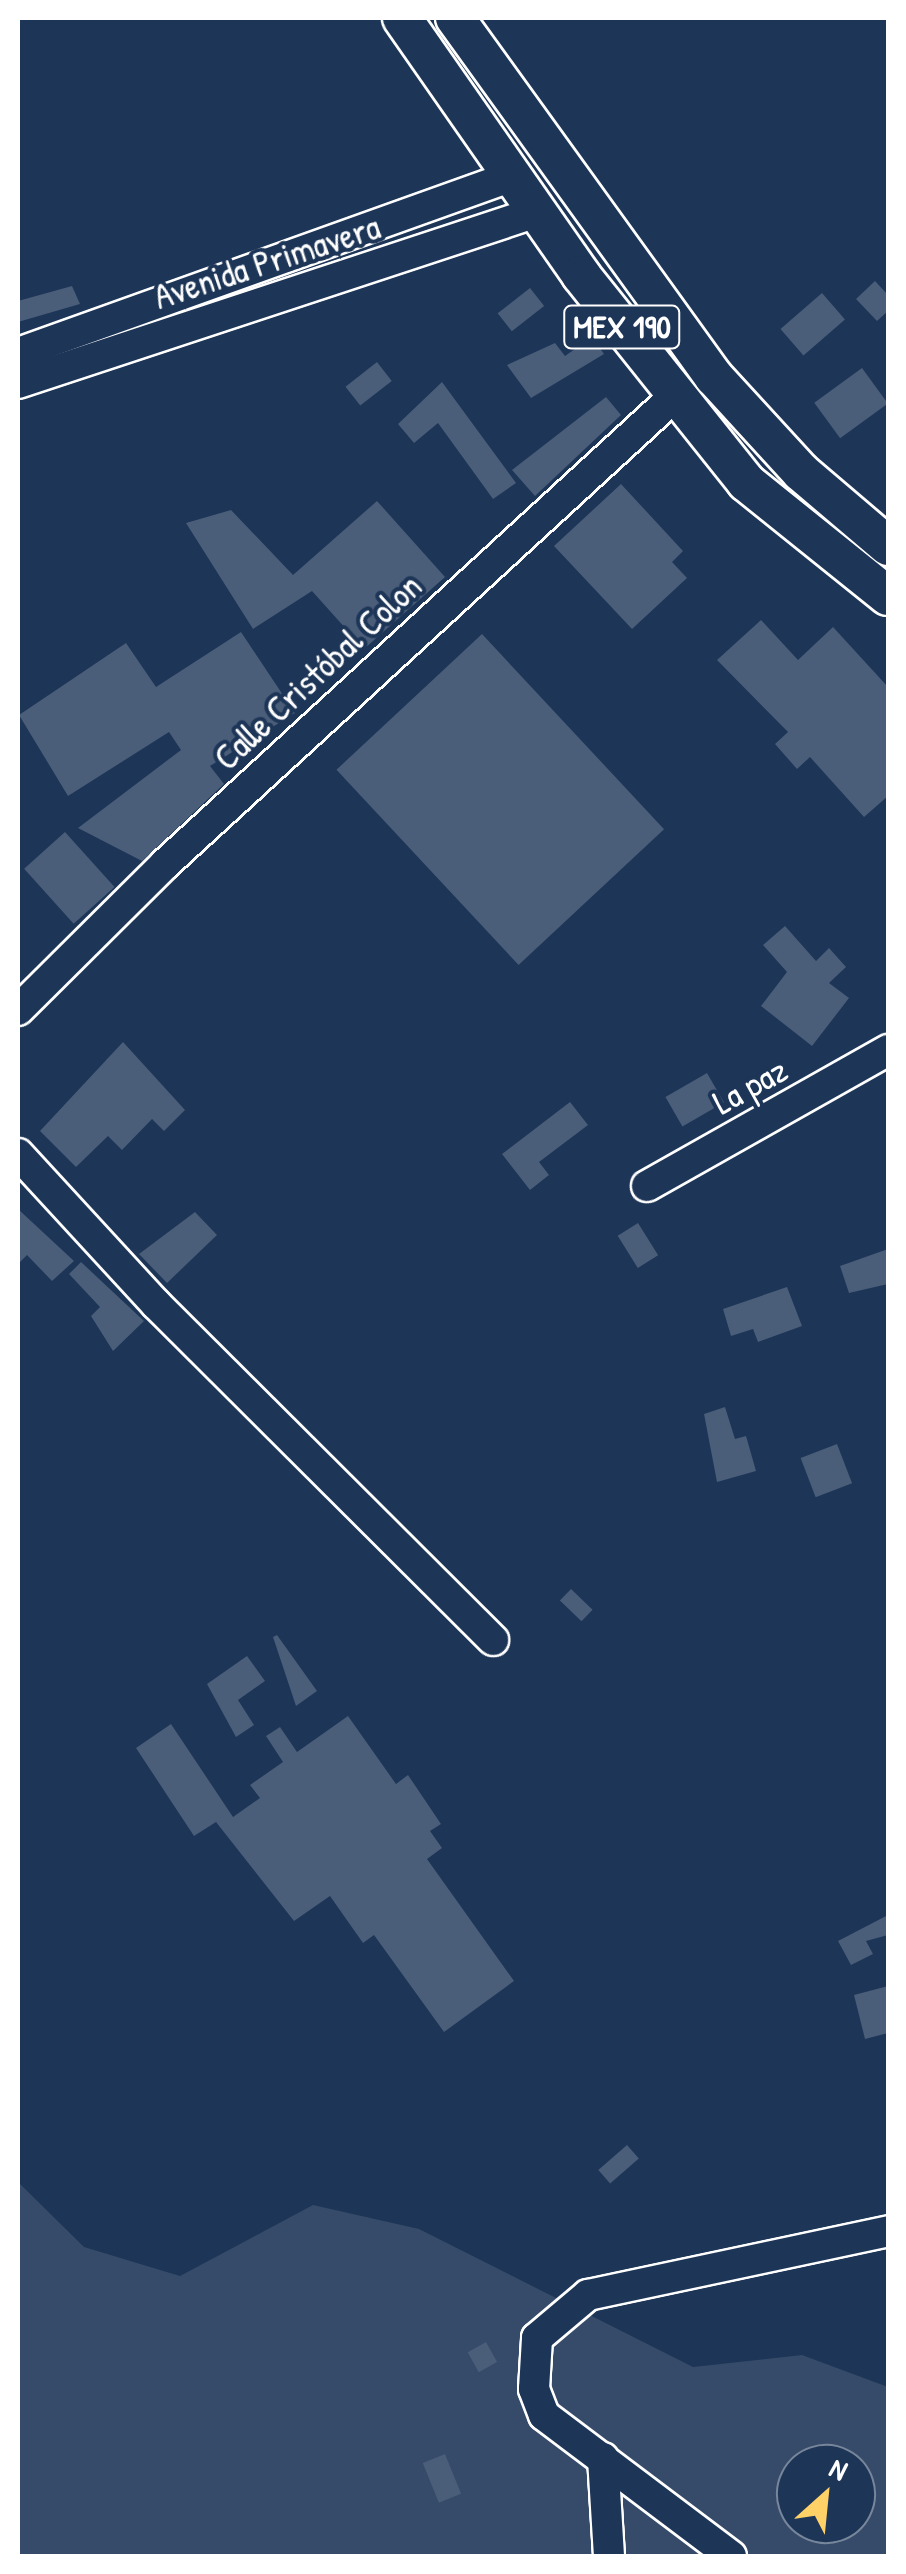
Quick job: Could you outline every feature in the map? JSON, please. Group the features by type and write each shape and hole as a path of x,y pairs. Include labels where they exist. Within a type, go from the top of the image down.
{"main road":[{"name":"MEX 190","path":"402,18 676,395 746,482 888,596"},
{"name":"MEX 190","path":"455,18 714,377 801,472 888,546"}],"street":[{"name":"Avenida Primavera","path":"18,352 515,175"},
{"name":"Avenida Primavera","path":"18,384 540,211"},
{"name":"Calle Cristóbal Colon","path":"18,1010 166,864 676,395"},
{"name":"La paz","path":"647,1186 888,1050"},
{"path":"18,1154 156,1304 493,1640"},
{"path":"732,2556 544,2415 534,2388 538,2338 556,2315 588,2295 888,2231"},
{"path":"603,2458 609,2556"}],"shaded area":[{"path":"18,2182 84,2247 180,2276 313,2205 419,2229 693,2367 802,2355 888,2387 888,2556 18,2556"}],"building":[{"path":"875,281 888,295 888,311 877,321 856,299"},
{"path":"72,286 80,304 18,322 18,301"},
{"path":"530,288 544,306 512,331 498,313"},
{"path":"822,293 845,319 803,355 780,329"},
{"path":"592,337 604,354 531,398 507,365 555,343 565,356"},
{"path":"377,362 392,381 360,406 345,387"},
{"path":"862,368 888,404 840,438 814,403"},
{"path":"442,382 516,483 493,499 438,423 414,443 398,424"},
{"path":"606,397 621,415 535,496 512,470"},
{"path":"621,484 683,551 672,562 687,578 632,629 554,546"},
{"path":"377,501 445,577 364,649 312,591 253,629 186,523 231,510 293,575"},
{"path":"761,620 798,660 833,627 888,687 888,796 864,817 810,757 797,769 775,744 788,732 717,660"},
{"path":"241,632 295,713 210,766 224,784 142,861 78,828 181,750 169,732 68,796 19,715 126,643 156,687"},
{"path":"482,634 664,829 519,965 336,770"},
{"path":"65,832 115,887 74,924 24,869"},
{"path":"785,926 816,961 829,948 846,967 829,983 849,998 812,1046 761,1006 787,972 763,945"},
{"path":"123,1042 185,1110 164,1131 152,1119 122,1150 108,1136 76,1167 40,1131"},
{"path":"707,1073 724,1102 682,1126 665,1097"},
{"path":"570,1102 588,1125 539,1162 549,1175 530,1190 502,1154"},
{"path":"18,1209 74,1261 52,1281 27,1255 18,1264"},
{"path":"195,1212 217,1235 167,1283 139,1254"},
{"path":"638,1223 658,1255 638,1268 618,1236"},
{"path":"888,1249 888,1284 849,1293 840,1266"},
{"path":"81,1262 144,1321 113,1351 91,1316 100,1307 69,1274"},
{"path":"787,1287 802,1326 758,1342 753,1329 731,1336 723,1309"},
{"path":"725,1407 735,1439 746,1436 756,1471 717,1482 704,1414"},
{"path":"837,1444 852,1483 816,1497 801,1458"},
{"path":"571,1589 593,1610 581,1621 560,1601"},
{"path":"277,1635 317,1691 296,1706 273,1637"},
{"path":"247,1656 265,1681 238,1700 254,1725 236,1737 207,1684"},
{"path":"348,1716 396,1784 408,1775 441,1824 430,1831 442,1848 427,1859 514,1981 444,2032 374,1935 363,1943 330,1896 294,1921 216,1822 194,1836 136,1748 171,1724 233,1817 260,1798 250,1785 283,1762 266,1736 280,1727 297,1752"},
{"path":"888,1915 888,1935 866,1941 873,1954 851,1965 838,1941"},
{"path":"888,1986 888,2033 865,2039 854,1995"},
{"path":"627,2145 639,2159 610,2184 598,2170"},
{"path":"486,2342 497,2362 479,2372 468,2352"},
{"path":"445,2454 461,2494 439,2503 423,2463"}]}
